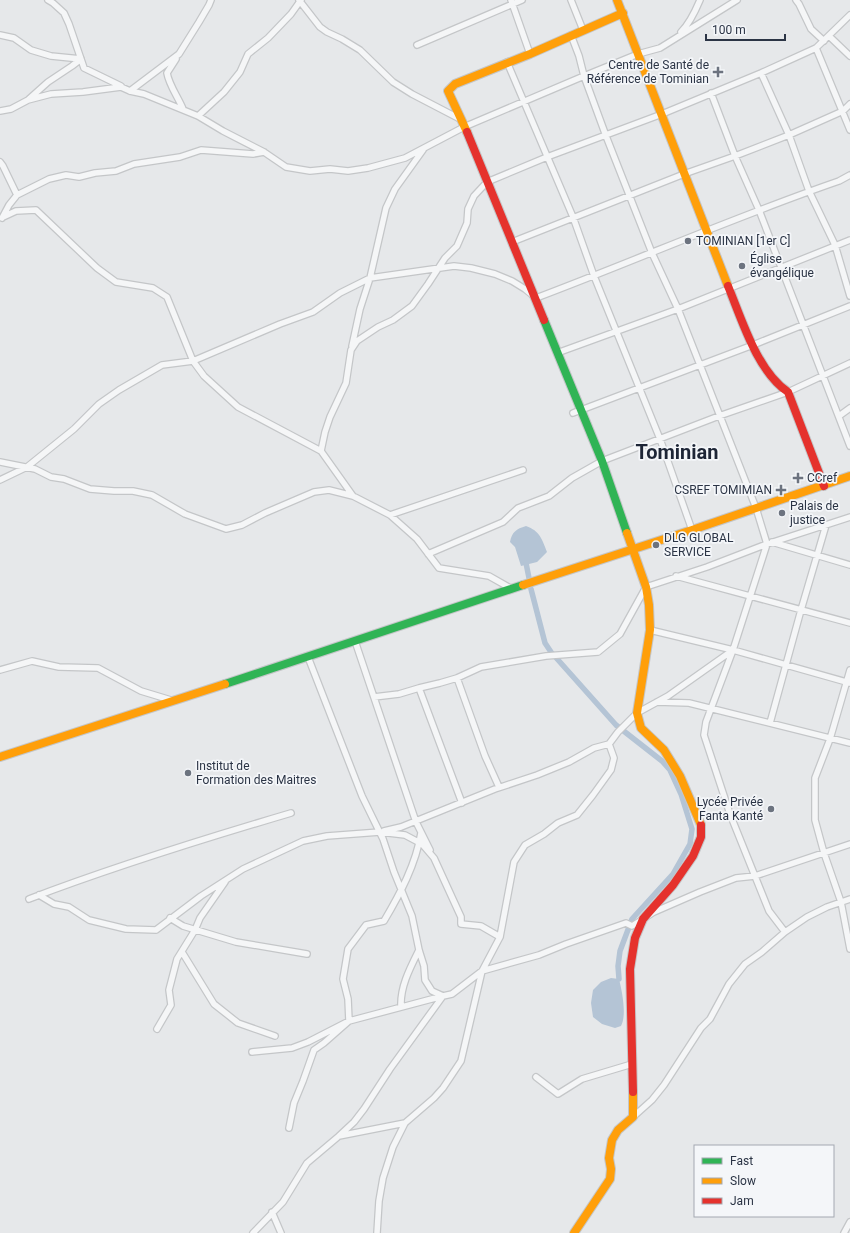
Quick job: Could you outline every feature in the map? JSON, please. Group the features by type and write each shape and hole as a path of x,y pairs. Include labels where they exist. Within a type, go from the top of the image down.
{"street":[{"path":"48,0 64,13 84,68 130,91 144,94 198,116 264,152 286,167 310,171 330,169 348,171 368,168 405,158 463,124 524,102 638,54 660,48 737,0"},
{"path":"183,109 178,95 168,81 167,73 196,28 211,0"},
{"path":"417,44 511,2 522,0"},
{"path":"571,0 583,30"},
{"path":"617,0 623,12 706,231 758,358 779,386 788,392 824,486"},
{"path":"678,36 687,25 700,0"},
{"path":"796,0 811,29 824,41"},
{"path":"198,116 224,92 240,72 248,54 268,38 291,14 300,1 320,27 327,32 342,38 360,50 393,82 463,124"},
{"path":"511,2 530,54"},
{"path":"623,12 530,54 452,86 448,92 463,124 536,298 577,412 602,461 646,587 649,605 650,630 636,713 641,728 664,750 680,776 701,824 701,837 693,856 673,885 643,919 635,938 630,969 633,1117"},
{"path":"351,350 357,342 378,327 393,320 412,306 445,258 457,246 467,223 468,208 474,196 487,182 547,157 662,114 761,73 816,48 850,15"},
{"path":"0,35 14,38 31,50 51,56 81,59"},
{"path":"571,35 606,136 652,253 678,309 769,543 749,597 733,650 711,708 704,735 730,814 769,911 785,932"},
{"path":"829,36 850,56"},
{"path":"816,48 850,130"},
{"path":"130,91 180,54"},
{"path":"28,100 48,82 81,59"},
{"path":"508,62 573,217 594,276 660,438 692,530"},
{"path":"761,73 789,135 809,191 835,245 850,296"},
{"path":"0,112 11,109 28,100 51,94 83,92 121,86"},
{"path":"711,93 735,156 759,210 850,446"},
{"path":"512,242 684,174 789,135 843,111 850,104"},
{"path":"321,451 330,417 346,383 351,350 360,309 370,278 386,208 395,189 424,148"},
{"path":"1,218 17,195 49,179 66,175 79,177 95,173 116,172 134,164 180,157 201,150 253,154 264,152"},
{"path":"0,162 17,195"},
{"path":"536,298 759,210 839,181 850,175"},
{"path":"1,218 16,211 36,210 97,268 116,282 153,288 167,297 192,362 204,376 238,407 321,451 354,496"},
{"path":"557,353 678,309 781,269 835,245 850,240"},
{"path":"0,480 27,467 74,429 99,404 119,390 162,365 192,362 280,324 313,312 340,293 370,278 454,266 471,268 495,274 512,281 536,298"},
{"path":"577,412 803,326 850,306"},
{"path":"428,554 503,522 518,508 550,496 572,478 602,461 719,416 788,392 850,363"},
{"path":"839,416 850,408"},
{"path":"0,462 35,469 51,477 64,479 90,488 114,491 133,491 152,495 185,514 226,529 242,525 265,513 314,492 329,490 354,496 390,515 417,539 439,568 489,576 512,589"},
{"path":"390,515 523,470"},
{"path":"0,758 308,657 436,613 692,530 850,476"},
{"path":"374,697 399,694 440,683 457,678 481,666 546,656 598,652 620,634 646,587 707,567 769,543 850,517"},
{"path":"770,723 826,525"},
{"path":"769,543 850,565"},
{"path":"676,576 749,597 850,623"},
{"path":"650,630 733,650 786,666 849,682"},
{"path":"355,641 416,822 461,917 461,924 481,926 500,938"},
{"path":"39,895 54,904 69,907 89,920 126,929 156,930 170,918 243,869 303,841 328,836 380,832 401,827 499,787 537,775 569,762 594,748 609,744 636,713 657,702 691,680 733,650"},
{"path":"308,657 362,796 380,832 387,856 412,916 424,966 425,980 432,991 443,996"},
{"path":"0,670 32,661 59,667 98,668 141,691 174,701"},
{"path":"850,670 849,682 815,778 815,820 824,853 841,902 850,949"},
{"path":"457,678 485,756 499,787"},
{"path":"419,688 462,803"},
{"path":"657,702 689,703 850,743"},
{"path":"377,1233 379,1201 383,1178 393,1147 405,1123 438,1093 461,1061 482,971 500,938 514,862 525,846 558,823 577,815 594,796 611,770 614,758 609,744"},
{"path":"29,899 76,881 207,838 291,813"},
{"path":"380,832 405,835 420,843 434,858"},
{"path":"349,1021 348,998 343,979 348,949 366,925 384,921 402,891 420,843 421,833"},
{"path":"252,1052 292,1048 308,1042 349,1021 452,994 482,971 539,955 626,923 632,926 654,912 736,878 755,876 850,844"},
{"path":"157,1029 171,1005 169,990 177,959 195,930 200,918 226,880"},
{"path":"574,1233 610,1179 611,1169 609,1158 612,1140 618,1130 652,1100 664,1085 700,1028 710,1019 729,984 744,964 807,917 827,907 850,899"},
{"path":"170,918 183,926 236,942 307,954"},
{"path":"401,1007 400,999 408,973 419,950"},
{"path":"182,952 214,1004 238,1023 274,1036"},
{"path":"253,1233 282,1202 307,1163 354,1122 394,1063 443,996"},
{"path":"289,1128 294,1103 314,1050 349,1021"},
{"path":"536,1077 558,1094 582,1079 632,1064"},
{"path":"339,1136 405,1123"},
{"path":"272,1212 281,1233"},
{"path":"844,1233 850,1222"}],"water":[{"path":"526,526 534,530 542,539 547,552 537,562 521,566 515,547 510,542 515,531"},
{"path":"611,978 619,979 623,1003 623,1021 621,1026 615,1028 602,1024 593,1017 591,1003 593,990 601,982"}],"waterway":[{"path":"526,563 529,578"},
{"path":"531,589 545,643 551,652 616,725 662,761 670,770 681,794 692,829 690,844 673,874 632,919 620,951 618,966 619,979"}],"traffic: fast":[{"path":"544,320 602,461 627,533"},
{"path":"225,684 523,585"}],"traffic: slow":[{"path":"617,0 728,286"},
{"path":"467,132 448,91 455,84 530,54 623,13"},
{"path":"523,585 692,530 850,476"},
{"path":"627,533 646,587 649,605 650,630 637,713 641,728 664,750 680,776 701,825"},
{"path":"0,757 225,684"},
{"path":"574,1233 610,1179 611,1169 609,1158 612,1140 618,1130 633,1117 633,1092"}],"traffic: jam":[{"path":"467,132 544,320"},
{"path":"728,286 745,329 759,358 777,383 788,392 824,486"},
{"path":"633,1092 630,969 635,938 643,919 673,885 693,856 701,837 701,825"}],"place":[{"name":"Centre de Santé de Référence de Tominian","path":"718,72"},
{"name":"TOMINIAN [1er C]","path":"688,241"},
{"name":"Église évangélique","path":"742,266"},
{"name":"CCref","path":"798,478"},
{"name":"CSREF TOMIMIAN","path":"781,490"},
{"name":"Palais de justice","path":"782,513"},
{"name":"DLG GLOBAL SERVICE","path":"656,545"},
{"name":"Institut de Formation des Maitres","path":"188,773"},
{"name":"Lycée Privée Fanta Kanté","path":"771,809"}],"district":[{"name":"Tominian","path":"677,452"}]}
